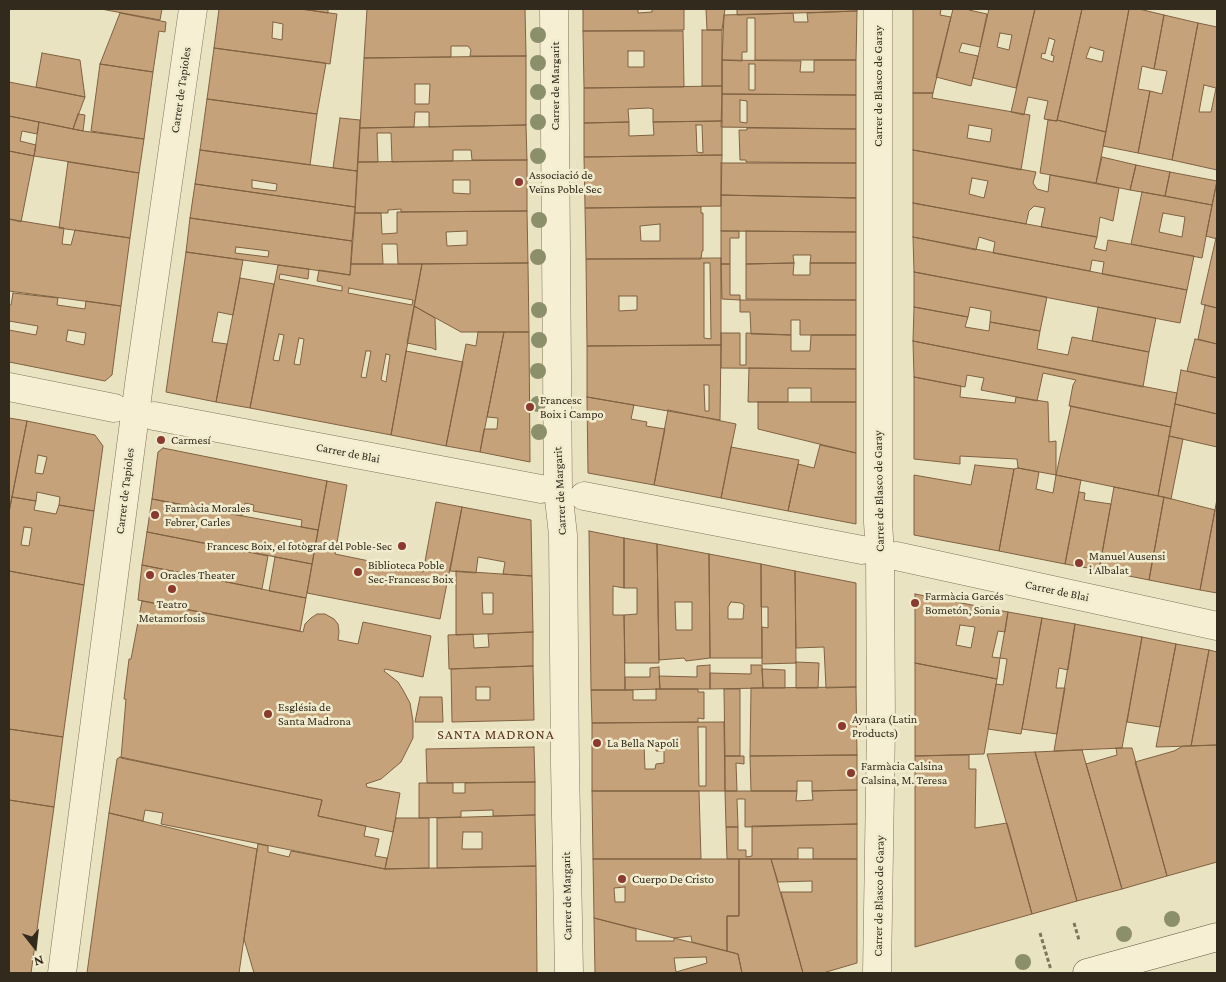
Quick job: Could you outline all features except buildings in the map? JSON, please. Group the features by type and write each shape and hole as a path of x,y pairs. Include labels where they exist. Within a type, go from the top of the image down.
{"street":[{"name":"Carrer de Tapioles","path":"62,973 139,384 193,9"},
{"name":"Carrer de Margarit","path":"554,9 558,490 563,535 564,764 569,973"},
{"name":"Carrer de Blasco de Garay","path":"877,973 881,726 880,554 878,522 878,9"},
{"path":"9,387 114,408"},
{"name":"Carrer de Blai","path":"154,416 541,489"},
{"path":"584,496 862,550"},
{"name":"Carrer de Blai","path":"896,556 1217,626"},
{"path":"1084,961 1217,937"}],"path":[{"path":"1074,923 1084,961"},
{"path":"1040,933 1052,973"}],"place":[{"name":"Associació de Veïns Poble Sec","path":"519,182"},
{"name":"Francesc Boix i Campo","path":"530,407"},
{"name":"Carmesí","path":"161,440"},
{"name":"Farmàcia Morales Febrer, Carles","path":"155,515"},
{"name":"Francesc Boix, el fotògraf del Poble-Sec","path":"402,546"},
{"name":"Manuel Ausensi i Albalat","path":"1079,563"},
{"name":"Biblioteca Poble Sec-Francesc Boix","path":"358,572"},
{"name":"Oracles Theater","path":"150,575"},
{"name":"Teatro Metamorfosis","path":"172,589"},
{"name":"Farmàcia Garcés Bometón, Sonia","path":"915,603"},
{"name":"Església de Santa Madrona","path":"268,714"},
{"name":"Aynara (Latin Products)","path":"842,726"},
{"name":"La Bella Napoli","path":"597,743"},
{"name":"Farmàcia Calsina Calsina, M. Teresa","path":"851,773"},
{"name":"Cuerpo De Cristo","path":"622,879"}],"district":[{"name":"SANTA MADRONA","path":"496,735"}]}
